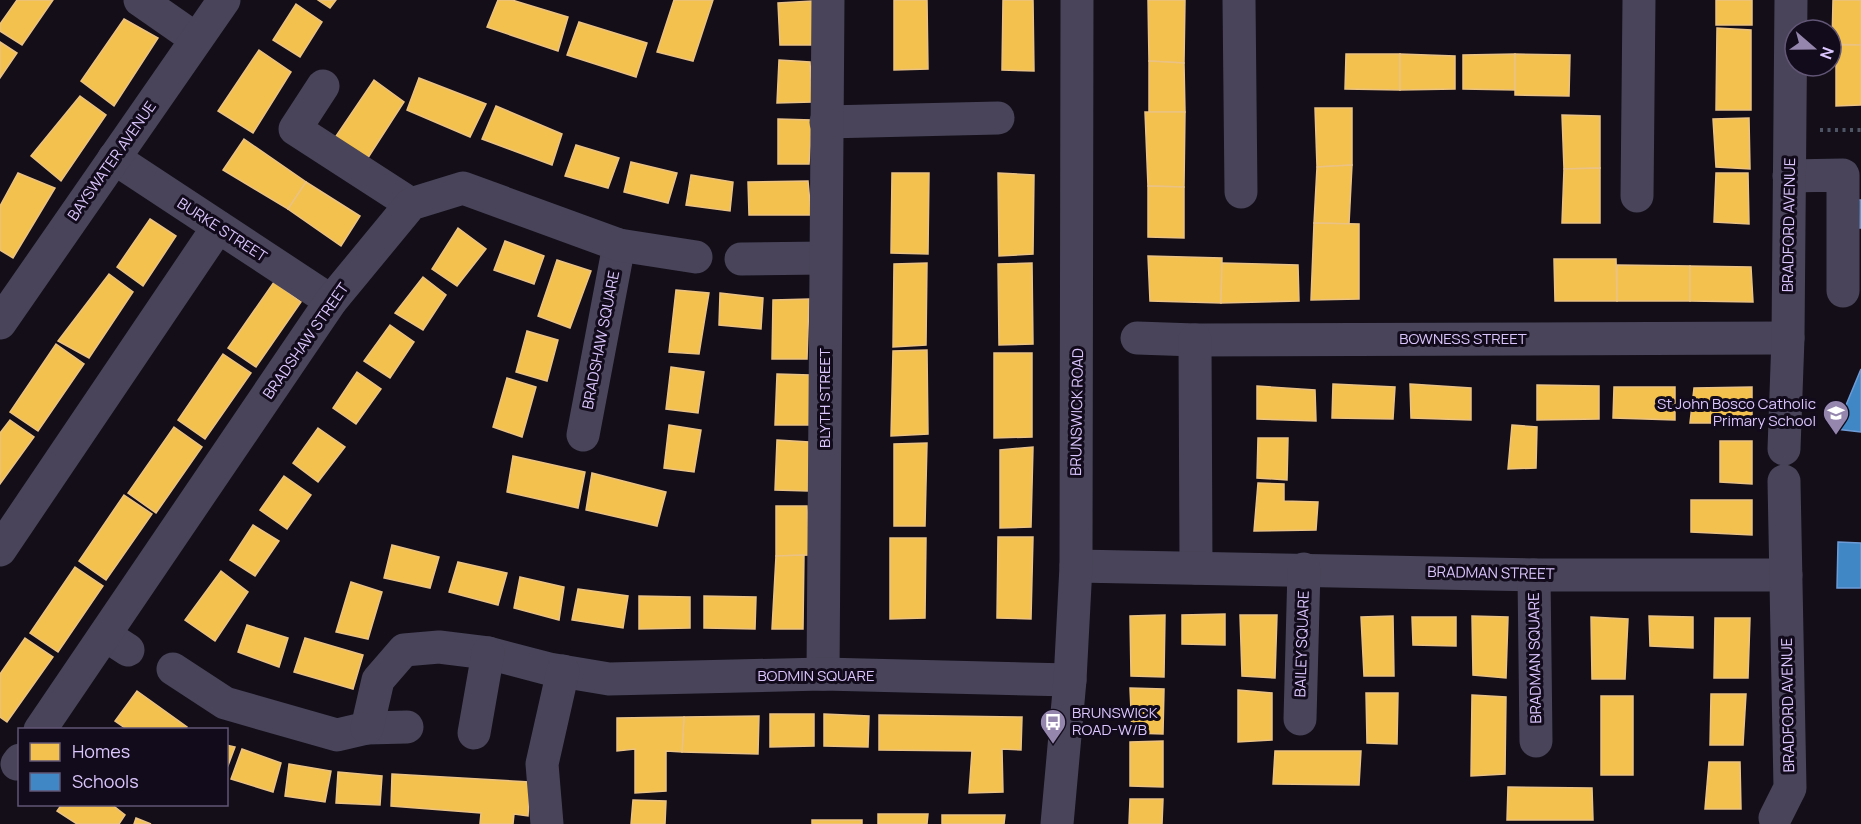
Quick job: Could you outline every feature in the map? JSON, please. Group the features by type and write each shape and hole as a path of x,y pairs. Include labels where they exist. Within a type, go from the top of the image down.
{"street":[{"path":"140,0 196,39"},
{"name":"BAYSWATER AVENUE","path":"0,323 224,0"},
{"name":"BLYTH STREET","path":"823,675 828,0"},
{"name":"BRUNSWICK ROAD","path":"1057,824 1070,680 1076,566 1077,0"},
{"path":"1239,0 1241,192"},
{"path":"1637,196 1639,0"},
{"name":"BRADFORD AVENUE","path":"1775,818 1790,788 1784,465 1788,338 1791,0"},
{"path":"323,86 295,129 411,204 463,188 619,244 696,257"},
{"path":"826,122 998,118"},
{"name":"BURKE STREET","path":"114,158 331,301"},
{"path":"1789,176 1843,175 1843,291"},
{"name":"BRADSHAW STREET","path":"41,728 116,642 331,301 411,204"},
{"path":"0,550 218,227"},
{"name":"BRADSHAW SQUARE","path":"583,435 619,244"},
{"path":"741,259 825,258"},
{"name":"BOWNESS STREET","path":"1137,338 1195,340 1788,338"},
{"path":"1195,340 1196,568"},
{"name":"BRADMAN STREET","path":"1076,566 1534,574 1786,575"},
{"name":"BAILEY SQUARE","path":"1300,719 1304,569"},
{"name":"BRADMAN SQUARE","path":"1534,574 1536,741"},
{"name":"BODMIN SQUARE","path":"367,728 378,680 404,650 439,647 488,653 563,672 609,679 823,675 1070,680"},
{"path":"474,733 488,653"},
{"path":"173,669 225,703 337,735 367,728 407,727"},
{"path":"547,824 542,764 563,672"}],"path":[{"path":"1790,130 1861,130"}],"building: Homes":[{"path":"17,0 53,0 22,45 0,31 0,24"},
{"path":"318,0 336,0 330,8"},
{"path":"498,0 512,0 568,17 558,51 487,27"},
{"path":"674,0 713,0 693,61 657,52"},
{"path":"894,0 927,0 928,69 894,70"},
{"path":"1003,0 1033,0 1034,71 1002,70"},
{"path":"1148,0 1185,0 1184,63 1149,61"},
{"path":"1716,0 1752,0 1752,25 1716,25"},
{"path":"1833,0 1861,0 1861,45 1843,44 1843,18 1833,18"},
{"path":"812,1 812,45 780,45 778,3"},
{"path":"296,4 322,22 300,57 273,40"},
{"path":"124,19 158,38 114,106 81,81"},
{"path":"579,22 647,43 636,77 567,55"},
{"path":"1717,28 1751,30 1751,110 1716,110"},
{"path":"0,42 17,53 0,78"},
{"path":"1843,45 1861,45 1861,105 1836,106 1836,78 1843,78"},
{"path":"259,50 291,72 253,133 218,111"},
{"path":"1346,54 1400,54 1400,90 1345,89"},
{"path":"1400,54 1455,56 1455,89 1400,90"},
{"path":"1515,54 1515,90 1463,89 1463,55"},
{"path":"1515,54 1570,55 1569,96 1515,95"},
{"path":"779,60 810,62 812,102 777,103"},
{"path":"1149,61 1184,63 1185,112 1149,112"},
{"path":"419,78 486,104 470,137 407,110"},
{"path":"374,80 404,102 364,164 332,142"},
{"path":"80,96 106,115 61,181 31,156"},
{"path":"496,106 562,134 552,165 482,139"},
{"path":"1315,108 1352,108 1352,165 1317,167"},
{"path":"1145,112 1185,112 1184,187 1148,186"},
{"path":"1562,115 1600,116 1600,168 1564,169"},
{"path":"1749,118 1750,169 1716,167 1713,119"},
{"path":"778,119 812,120 809,164 778,164"},
{"path":"244,139 306,182 288,209 223,170"},
{"path":"576,145 619,158 608,188 565,176"},
{"path":"631,162 677,173 668,203 624,192"},
{"path":"1352,165 1349,224 1314,223 1317,167"},
{"path":"1600,168 1600,223 1562,223 1564,169"},
{"path":"18,173 55,188 13,258 0,250 0,206"},
{"path":"892,173 929,173 928,254 891,253"},
{"path":"998,173 1034,175 1033,254 999,256"},
{"path":"1716,173 1748,173 1749,224 1714,222"},
{"path":"691,175 733,182 730,211 686,205"},
{"path":"808,181 811,215 749,215 748,182"},
{"path":"306,182 360,216 341,246 288,209"},
{"path":"1148,186 1184,187 1184,238 1148,237"},
{"path":"150,219 176,236 143,286 117,267"},
{"path":"1314,223 1359,224 1359,299 1311,300"},
{"path":"458,228 486,249 457,286 432,269"},
{"path":"505,241 544,256 534,284 494,270"},
{"path":"1148,256 1222,258 1221,303 1150,301"},
{"path":"1554,259 1616,259 1617,301 1555,301"},
{"path":"557,260 591,271 570,328 538,316"},
{"path":"927,263 926,345 893,347 894,264"},
{"path":"1032,263 1033,344 999,345 998,264"},
{"path":"1222,263 1298,265 1299,301 1221,303"},
{"path":"1617,265 1690,266 1690,301 1617,301"},
{"path":"1690,266 1751,267 1753,302 1690,301"},
{"path":"109,274 133,292 89,358 58,341"},
{"path":"423,277 446,295 423,330 395,313"},
{"path":"274,282 301,302 256,367 228,348"},
{"path":"676,290 709,293 699,354 669,352"},
{"path":"720,293 763,298 761,329 719,325"},
{"path":"809,299 807,359 772,359 773,300"},
{"path":"390,325 414,342 390,378 364,361"},
{"path":"527,331 558,340 547,381 516,372"},
{"path":"56,344 84,364 38,431 10,412"},
{"path":"927,350 928,434 891,436 893,351"},
{"path":"994,353 1032,353 1032,437 994,438"},
{"path":"223,354 251,373 205,439 178,420"},
{"path":"671,367 704,372 698,413 666,409"},
{"path":"357,372 381,389 356,424 333,408"},
{"path":"777,374 810,375 809,425 775,425"},
{"path":"507,378 536,387 522,437 493,427"},
{"path":"1333,384 1395,387 1393,419 1332,418"},
{"path":"1410,384 1471,388 1471,420 1411,418"},
{"path":"1537,385 1599,386 1599,419 1537,420"},
{"path":"1257,386 1315,390 1316,421 1257,419"},
{"path":"1614,387 1675,387 1675,420 1613,418"},
{"path":"1752,387 1752,423 1690,423 1694,388"},
{"path":"10,420 34,437 0,484 0,433"},
{"path":"669,425 701,430 694,472 664,468"},
{"path":"1512,425 1537,427 1536,468 1508,469"},
{"path":"174,427 202,447 156,513 128,493"},
{"path":"318,428 345,447 318,482 293,463"},
{"path":"1258,438 1288,438 1287,480 1257,478"},
{"path":"777,440 809,442 808,491 775,490"},
{"path":"1720,441 1752,441 1752,484 1720,482"},
{"path":"927,443 925,526 894,526 894,444"},
{"path":"1033,447 1031,527 1000,528 1000,450"},
{"path":"513,456 585,472 578,508 507,492"},
{"path":"592,473 666,492 657,526 586,510"},
{"path":"284,476 311,495 287,529 260,510"},
{"path":"1258,483 1284,484 1284,501 1318,502 1316,530 1254,531"},
{"path":"124,495 152,514 106,580 79,561"},
{"path":"1691,500 1752,500 1752,535 1691,532"},
{"path":"776,506 807,506 809,555 776,556"},
{"path":"253,525 279,541 255,576 230,560"},
{"path":"998,537 1033,537 1031,619 997,618"},
{"path":"890,538 926,538 925,618 890,619"},
{"path":"392,545 439,557 430,588 384,578"},
{"path":"804,555 803,629 772,629 776,556"},
{"path":"458,562 507,573 498,605 449,592"},
{"path":"75,567 103,586 58,652 30,633"},
{"path":"221,571 248,592 215,641 185,620"},
{"path":"520,577 564,587 559,620 514,608"},
{"path":"351,582 382,592 368,639 336,632"},
{"path":"578,589 628,596 623,628 572,620"},
{"path":"639,596 690,597 690,628 639,629"},
{"path":"704,596 756,597 755,629 704,628"},
{"path":"1225,614 1225,645 1182,644 1182,615"},
{"path":"1165,615 1164,677 1131,676 1130,616"},
{"path":"1240,615 1277,615 1275,678 1242,676"},
{"path":"1393,616 1394,676 1364,676 1361,617"},
{"path":"1472,616 1508,617 1506,678 1473,675"},
{"path":"1649,616 1693,617 1693,648 1650,646"},
{"path":"1412,617 1456,617 1456,646 1413,645"},
{"path":"1591,617 1628,619 1625,679 1592,679"},
{"path":"1715,618 1750,618 1748,678 1714,678"},
{"path":"247,625 288,638 279,667 238,652"},
{"path":"25,638 53,657 7,722 0,717 0,674"},
{"path":"305,638 363,655 353,689 294,672"},
{"path":"1130,688 1164,689 1163,734 1132,733"},
{"path":"1238,690 1272,693 1272,740 1238,742"},
{"path":"137,691 187,727 125,728 115,721"},
{"path":"1366,693 1398,693 1397,744 1367,743"},
{"path":"1711,694 1746,694 1743,745 1710,745"},
{"path":"1472,695 1506,697 1505,774 1471,776"},
{"path":"1601,696 1633,696 1633,775 1601,775"},
{"path":"770,714 814,714 814,746 770,747"},
{"path":"824,714 869,716 868,747 824,746"},
{"path":"879,715 1022,717 1021,750 1002,749 1003,792 969,793 972,751 879,750"},
{"path":"759,716 758,754 682,752 684,717"},
{"path":"684,717 682,752 666,751 666,791 635,793 635,749 617,751 617,718"},
{"path":"1163,741 1163,787 1130,786 1130,742"},
{"path":"228,745 235,747 228,766"},
{"path":"242,749 281,763 273,792 231,779"},
{"path":"1275,751 1361,751 1359,785 1273,784"},
{"path":"1709,762 1740,762 1741,809 1705,809"},
{"path":"289,764 331,771 325,802 285,796"},
{"path":"338,772 382,776 380,805 336,803"},
{"path":"392,774 530,782 528,816 514,814 513,824 480,824 481,813 391,806"},
{"path":"1508,787 1592,788 1593,820 1507,820"},
{"path":"1130,799 1163,799 1162,824 1129,824"},
{"path":"633,800 666,801 665,824 631,824"},
{"path":"61,806 114,806 125,815 119,824 77,824 57,811"},
{"path":"878,814 928,814 927,824 878,824"},
{"path":"942,815 1005,815 1004,824 942,824"},
{"path":"136,818 151,824 134,824"},
{"path":"812,820 862,820 862,824 812,824"}],"building: Schools":[{"path":"1858,200 1861,200 1861,228 1859,228"},
{"path":"1861,369 1861,432 1836,429"},
{"path":"1838,542 1861,543 1861,588 1837,588"}],"place":[{"name":"St John Bosco Catholic Primary School","path":"1836,436"},
{"name":"BRUNSWICK ROAD-W/B","path":"1053,745"}]}
